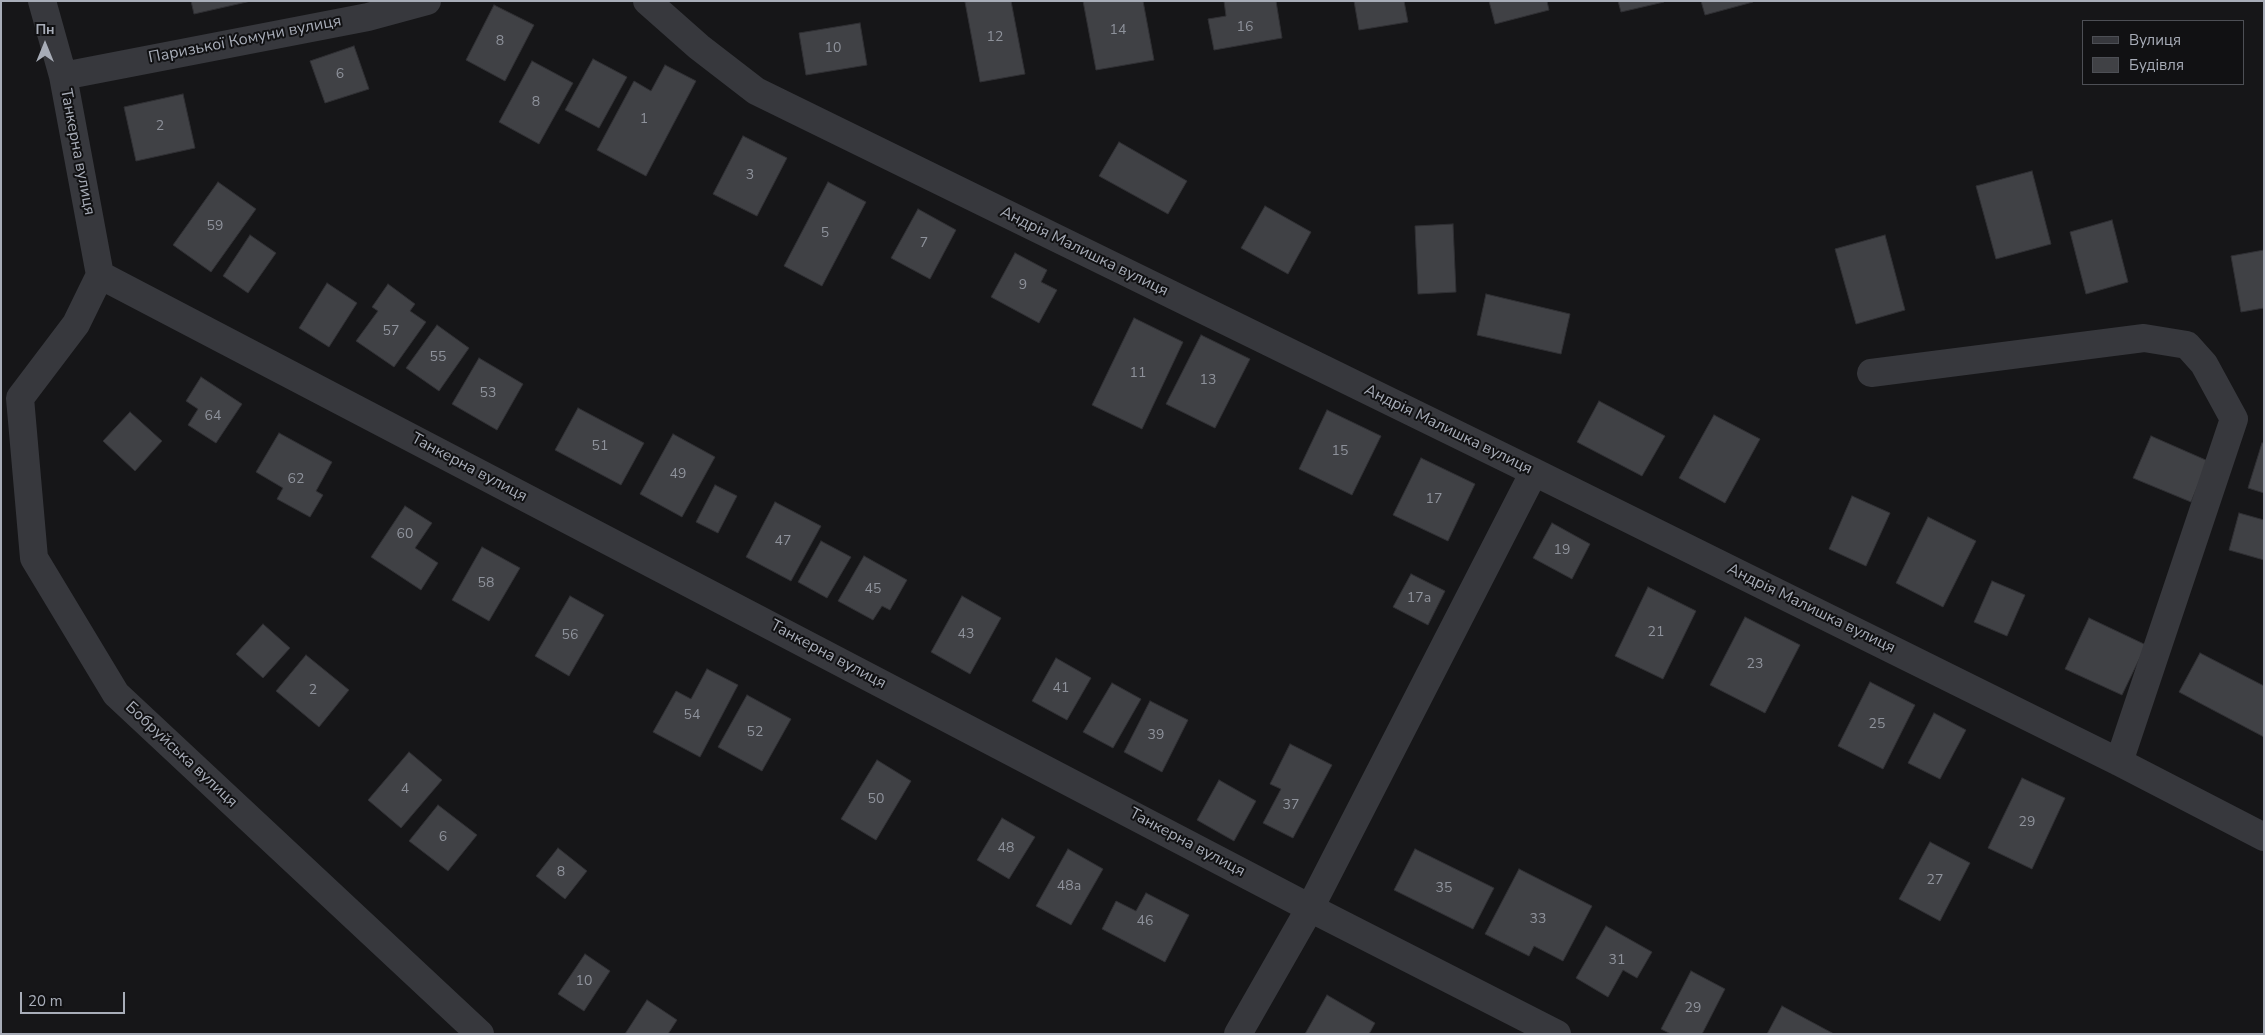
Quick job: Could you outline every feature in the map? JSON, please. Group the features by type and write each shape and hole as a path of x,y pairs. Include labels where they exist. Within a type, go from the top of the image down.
{"street":[{"name":"Танкерна вулиця","path":"42,1 63,76 100,274 1310,908 1558,1034"},
{"name":"Паризької Комуни вулиця","path":"63,76 368,16 427,1"},
{"name":"Андрія Малишка вулиця","path":"647,1 699,48 756,91 1534,472 2119,762 2264,837"},
{"name":"Бобруйська вулиця","path":"100,274 76,324 20,398 34,558 116,694 480,1034"},
{"path":"1871,373 2144,338 2187,344 2204,364 2234,419 2119,762"},
{"path":"1238,1034 1310,908 1534,472"}],"building":[{"path":"191,1 251,1 194,14"},
{"path":"1011,1 1025,74 980,82 965,2"},
{"path":"1083,1 1143,1 1154,60 1096,70"},
{"path":"1224,1 1276,1 1282,38 1214,50 1208,19 1226,16"},
{"path":"1354,1 1404,1 1408,22 1359,30"},
{"path":"1489,1 1547,1 1549,10 1495,24"},
{"path":"1618,1 1664,1 1664,2 1621,12"},
{"path":"1701,1 1753,1 1753,2 1705,15"},
{"path":"494,5 534,25 505,81 466,60"},
{"path":"860,23 867,65 806,75 799,33"},
{"path":"354,46 369,89 325,103 310,61"},
{"path":"593,59 627,77 599,128 565,110"},
{"path":"532,61 573,83 539,144 499,122"},
{"path":"665,65 696,81 646,176 597,150 634,81 651,91"},
{"path":"183,94 195,148 136,161 124,107"},
{"path":"743,136 787,158 757,216 713,194"},
{"path":"1119,142 1187,181 1168,214 1099,176"},
{"path":"2032,171 2051,244 1996,259 1976,186"},
{"path":"218,182 256,209 211,272 173,245"},
{"path":"828,182 866,202 822,286 784,266"},
{"path":"1265,206 1311,232 1288,274 1241,248"},
{"path":"918,209 956,230 930,279 891,258"},
{"path":"2112,220 2128,282 2086,294 2070,232"},
{"path":"1453,224 1456,292 1418,294 1415,226"},
{"path":"250,235 276,253 248,293 223,276"},
{"path":"1885,235 1905,310 1856,324 1835,249"},
{"path":"2264,250 2264,308 2241,312 2231,256"},
{"path":"1015,253 1047,270 1041,282 1057,290 1039,323 991,297"},
{"path":"327,283 357,303 329,347 299,328"},
{"path":"388,284 415,304 410,311 426,322 394,367 356,341 378,311 372,307"},
{"path":"1486,294 1570,314 1561,354 1477,335"},
{"path":"1134,318 1183,342 1142,429 1092,405"},
{"path":"437,325 469,348 439,391 406,368"},
{"path":"1201,335 1250,359 1215,428 1166,404"},
{"path":"479,358 523,384 497,430 452,404"},
{"path":"201,377 242,404 216,443 188,425 198,409 186,401"},
{"path":"1599,401 1665,436 1642,476 1577,442"},
{"path":"578,408 644,443 621,485 555,450"},
{"path":"1327,410 1381,436 1352,495 1299,469"},
{"path":"130,412 162,441 135,471 103,441"},
{"path":"1714,415 1760,439 1725,503 1679,478"},
{"path":"279,433 332,462 316,491 323,495 310,517 277,499 283,488 256,472"},
{"path":"673,434 715,457 682,517 640,494"},
{"path":"2151,436 2208,461 2191,502 2133,478"},
{"path":"2262,443 2264,443 2264,493 2248,488"},
{"path":"1421,458 1475,484 1448,541 1393,515"},
{"path":"715,485 737,496 718,533 696,522"},
{"path":"1852,496 1890,513 1866,566 1829,549"},
{"path":"775,502 821,526 791,581 746,557"},
{"path":"405,506 432,523 415,548 438,563 421,590 371,557"},
{"path":"2239,513 2264,520 2264,560 2229,550"},
{"path":"1928,517 1976,541 1943,607 1896,583"},
{"path":"1552,523 1590,544 1572,579 1533,558"},
{"path":"821,541 851,557 827,598 798,582"},
{"path":"482,547 520,568 489,621 452,600"},
{"path":"864,556 907,580 890,610 882,606 873,620 838,601"},
{"path":"1411,574 1445,591 1428,625 1393,607"},
{"path":"1992,581 2025,595 2007,636 1974,622"},
{"path":"1648,587 1696,611 1663,679 1615,656"},
{"path":"570,596 604,615 569,676 535,656"},
{"path":"962,596 1001,618 970,674 931,652"},
{"path":"1745,617 1800,645 1765,713 1710,685"},
{"path":"2089,618 2146,645 2122,695 2065,669"},
{"path":"263,624 290,648 263,678 236,654"},
{"path":"2200,653 2264,686 2264,737 2179,692"},
{"path":"306,655 349,690 319,727 276,691"},
{"path":"1056,658 1091,678 1067,720 1032,701"},
{"path":"707,669 738,685 700,757 653,732 676,691 691,699"},
{"path":"1870,682 1915,705 1883,769 1838,746"},
{"path":"1112,683 1141,699 1113,748 1083,732"},
{"path":"747,695 791,719 762,771 718,747"},
{"path":"1150,701 1188,720 1162,772 1124,752"},
{"path":"1934,713 1966,730 1940,779 1908,763"},
{"path":"1290,744 1332,765 1293,838 1263,823 1281,789 1270,784"},
{"path":"409,752 442,780 401,828 368,800"},
{"path":"877,760 911,781 876,840 841,819"},
{"path":"2022,778 2065,798 2032,869 1988,848"},
{"path":"1219,780 1256,801 1234,841 1197,820"},
{"path":"438,805 477,835 448,871 409,841"},
{"path":"1002,818 1035,837 1009,879 977,860"},
{"path":"1930,842 1970,863 1940,921 1899,899"},
{"path":"558,848 587,871 565,899 536,876"},
{"path":"1068,849 1103,869 1071,925 1036,906"},
{"path":"1415,849 1494,888 1473,929 1394,890"},
{"path":"1519,869 1592,906 1563,961 1534,946 1529,956 1485,934"},
{"path":"1146,893 1189,915 1165,962 1102,929 1116,901 1136,911"},
{"path":"1606,926 1652,952 1637,978 1623,970 1608,997 1576,978"},
{"path":"585,954 610,971 584,1011 558,994"},
{"path":"1691,971 1725,989 1702,1034 1671,1034 1661,1029"},
{"path":"1327,995 1375,1023 1369,1034 1305,1034"},
{"path":"647,1000 677,1020 668,1034 625,1034"},
{"path":"1782,1006 1834,1034 1767,1034"}]}
